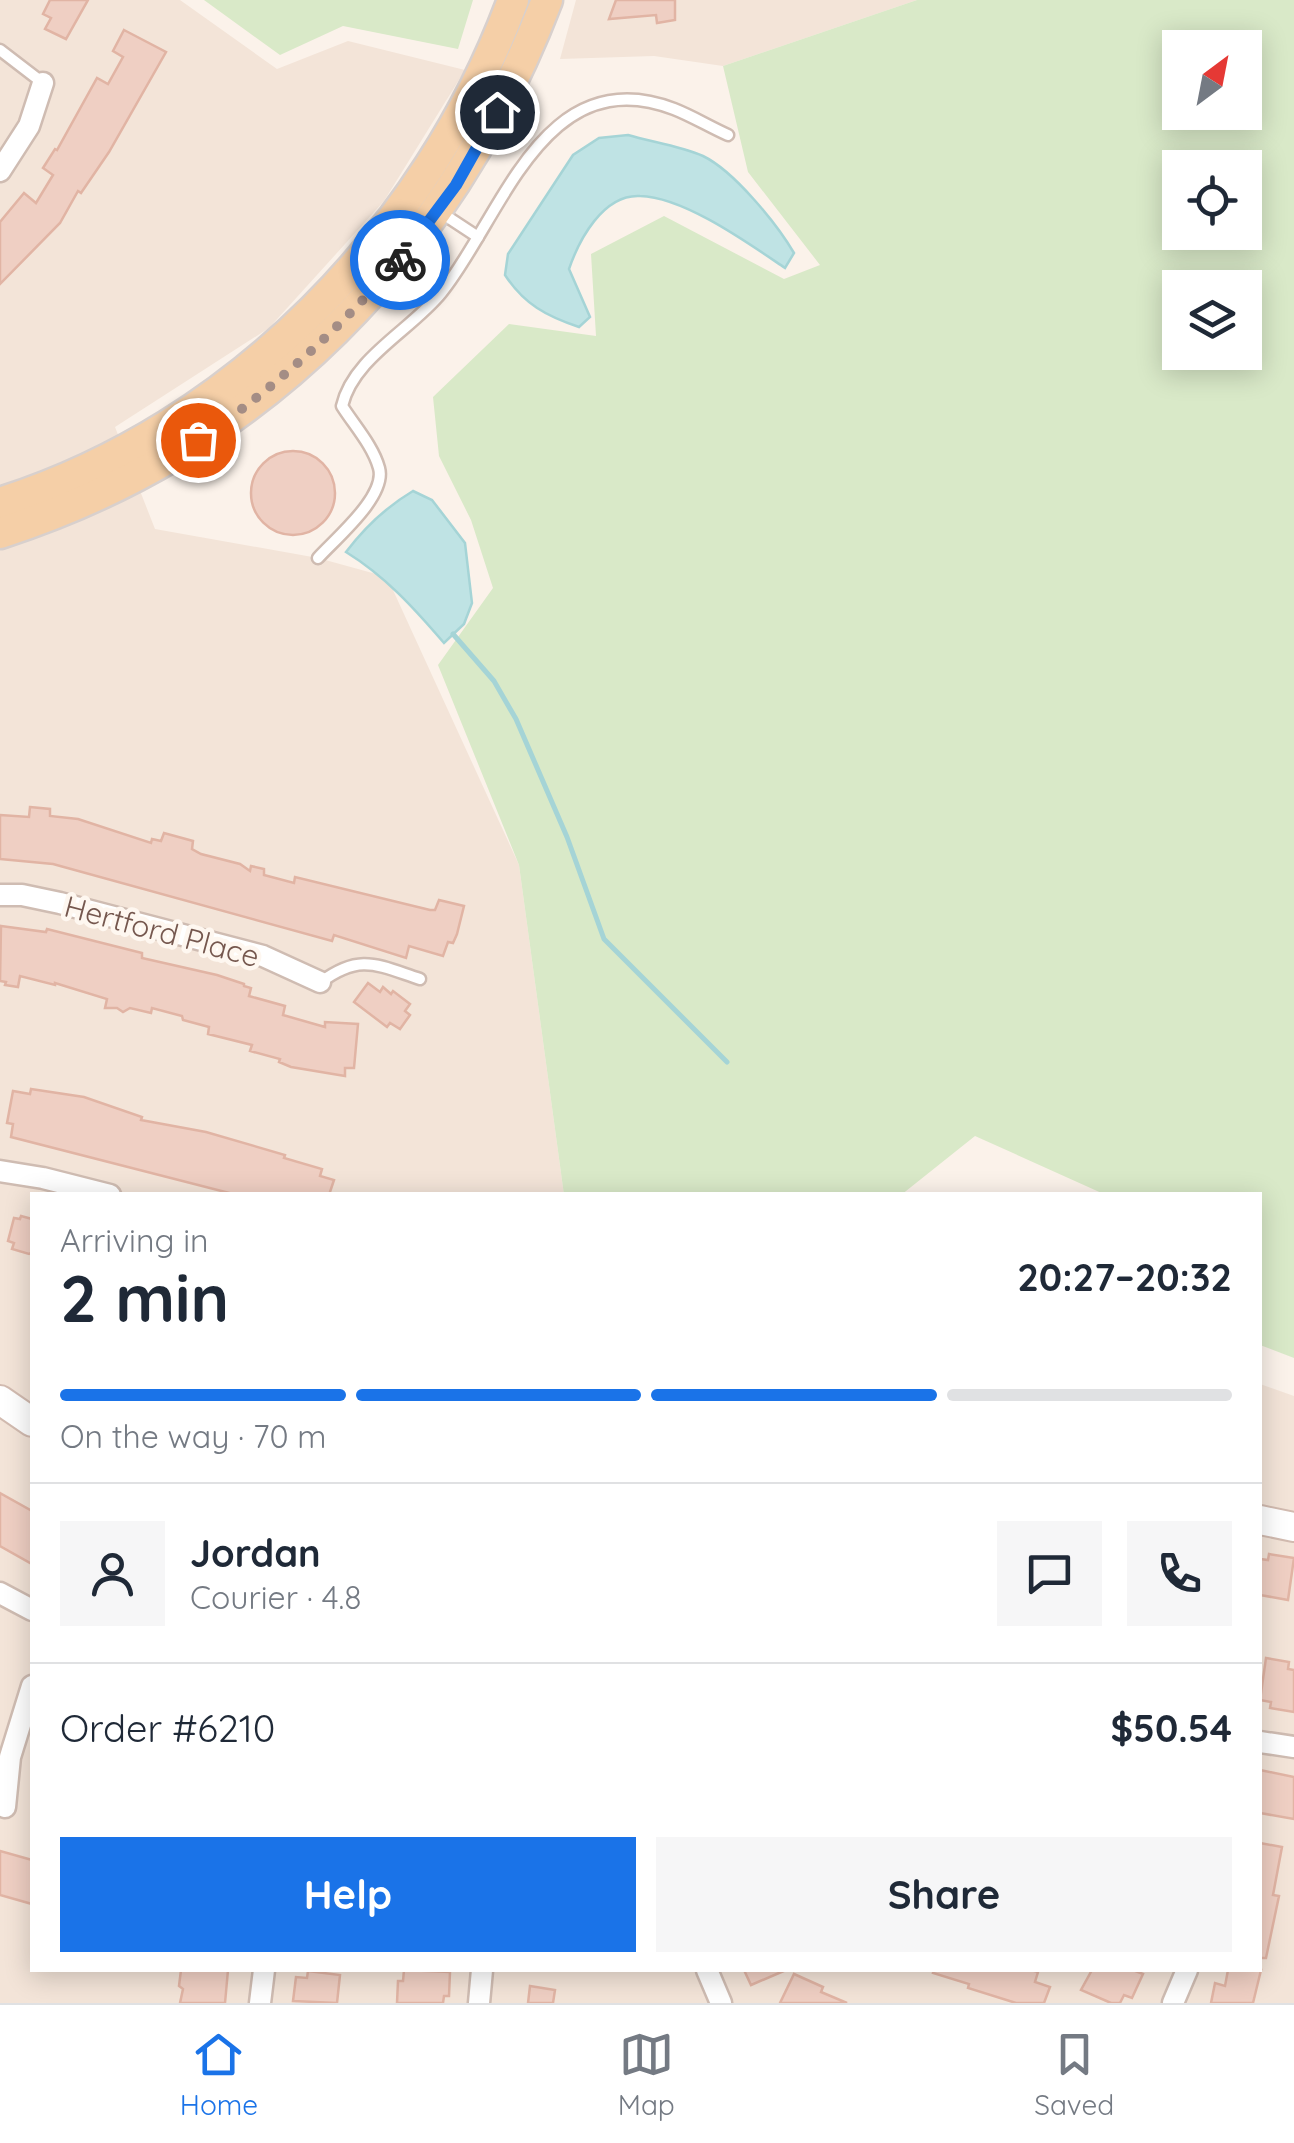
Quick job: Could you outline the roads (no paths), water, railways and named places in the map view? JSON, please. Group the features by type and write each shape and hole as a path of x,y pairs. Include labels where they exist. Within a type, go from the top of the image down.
{"main road":[{"path":"0,502 75,473 145,437 262,356 324,300 372,246 426,174 469,100 513,0"},
{"path":"0,533 111,490 169,460 288,374 351,316 403,256 456,185 497,112 547,0"}],"street":[{"path":"0,171 29,126 43,83"},
{"name":"Hertford Place","path":"0,895 60,903 264,956 320,982"},
{"path":"0,1172 98,1192"},
{"path":"0,1400 30,1421"},
{"path":"1262,1520 1294,1528"},
{"path":"0,1594 30,1609"},
{"path":"5,1807 10,1756 30,1692"},
{"path":"1262,1742 1294,1747"},
{"path":"260,2003 264,1972"},
{"path":"479,2003 482,1972"},
{"path":"708,1972 721,2003"},
{"path":"1174,2003 1186,1972"}],"lane":[{"path":"0,50 43,83"},
{"path":"318,558 374,497 381,473 374,455 342,406 345,392 358,374 441,294 539,142 564,118 603,104 632,100 672,108 728,136"},
{"path":"437,210 478,237"},
{"path":"320,982 342,966 356,962 420,978"}],"water":[{"path":"628,135 703,156 728,173 766,214 794,253 785,268 734,234 676,204 657,198 627,197 615,202 594,221 569,269 590,317 579,327 528,301 505,275 508,254 573,155 599,138"},
{"path":"413,491 432,500 465,543 472,603 464,624 444,643 398,593 346,552 376,518"}],"waterway":[{"path":"453,634 494,681 516,719 567,837 604,939 727,1062"}]}
